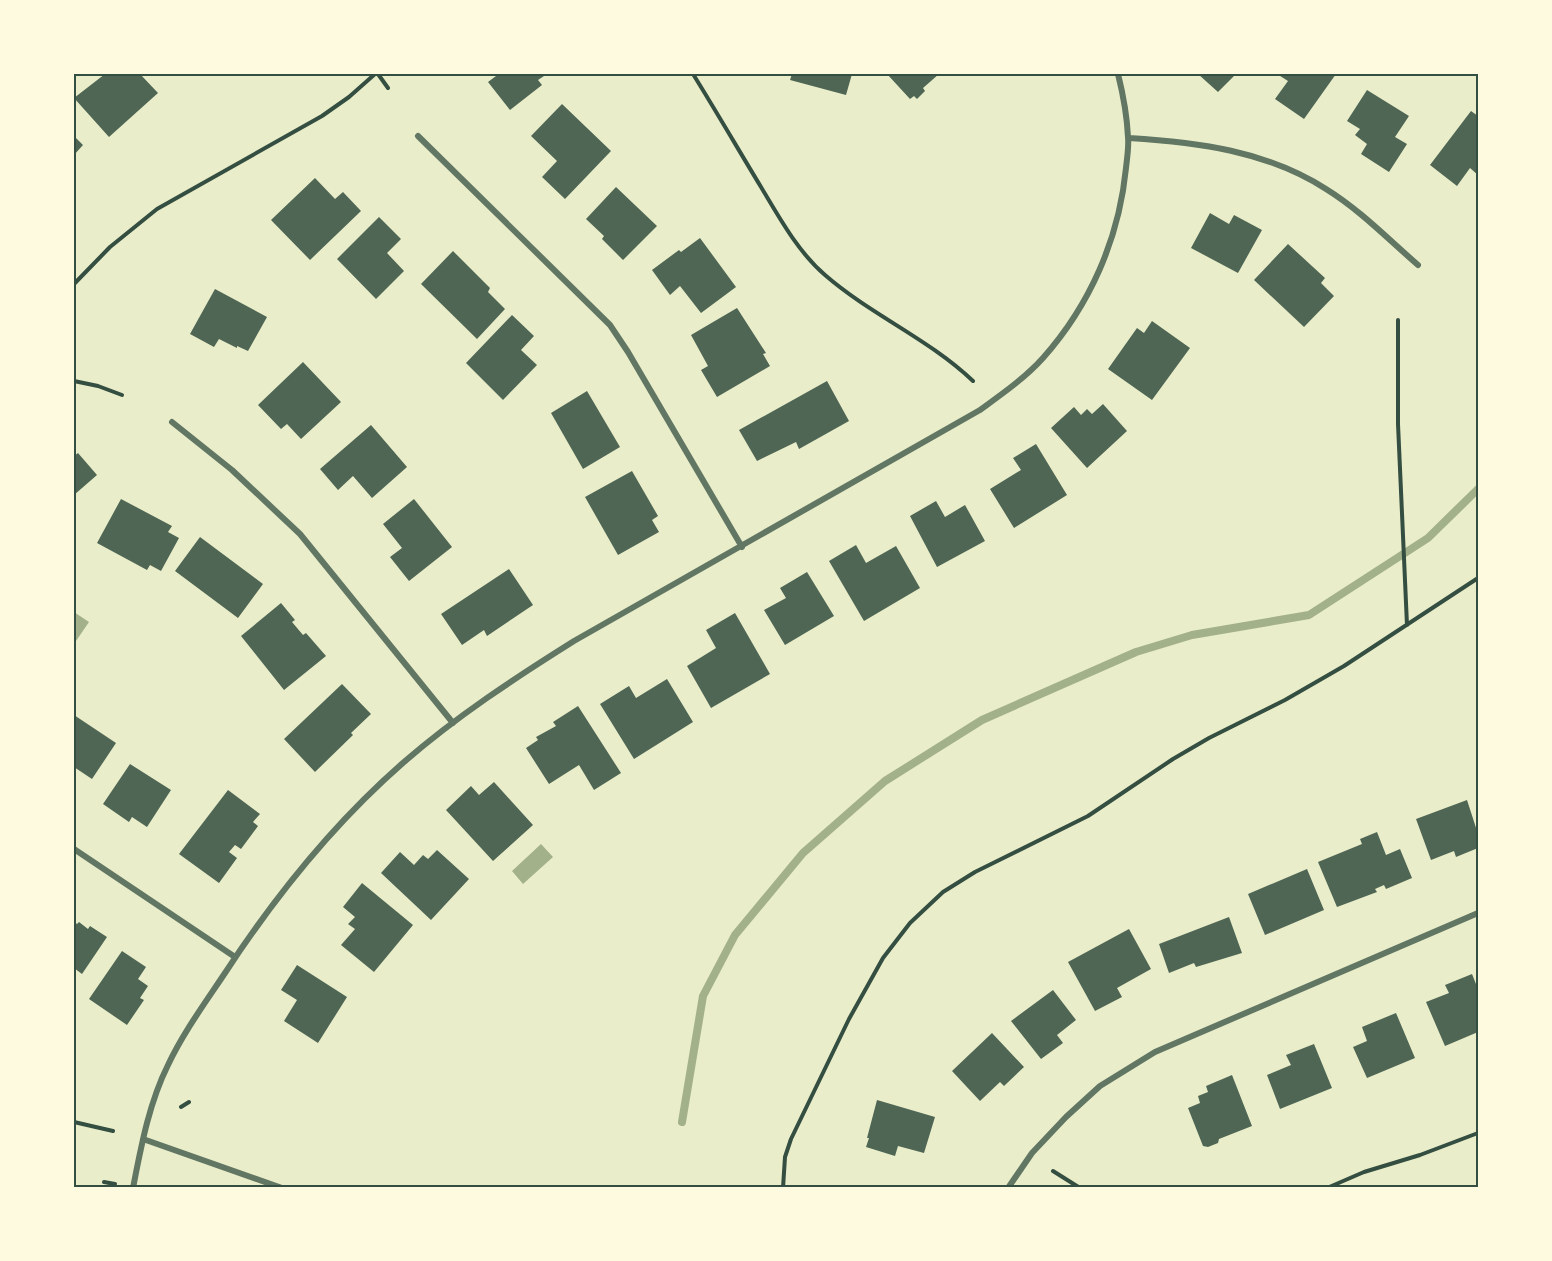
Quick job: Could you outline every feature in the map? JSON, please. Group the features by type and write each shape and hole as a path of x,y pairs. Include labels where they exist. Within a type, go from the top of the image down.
{"street":[{"path":"133,1188 153,1102 168,1066 235,957 273,903 315,851 359,804 405,762 512,680 574,641 980,410 1012,387 1042,359 1067,328 1092,289 1110,243 1124,191 1129,138 1118,74"},
{"path":"418,136 610,326 628,352 742,546"},
{"path":"1129,138 1196,143 1242,153 1284,167 1325,189 1363,216 1418,266"},
{"path":"172,422 232,470 300,534 453,723"},
{"path":"74,849 235,957"},
{"path":"1008,1188 1032,1153 1065,1117 1100,1086 1155,1052 1479,914"},
{"path":"143,1138 282,1188"}],"path":[{"path":"74,284 110,247 157,209 322,116 377,74 388,88"},
{"path":"693,74 777,214 802,250 823,274 949,360 973,381"},
{"path":"1398,320 1398,414 1407,626"},
{"path":"74,381 98,386 122,395"},
{"path":"783,1188 785,1157 801,1116 868,982 897,938 933,900 975,872 1088,816 1173,759 1303,690 1407,626 1479,578"},
{"path":"182,1107 189,1102"},
{"path":"74,1122 112,1131"},
{"path":"1327,1188 1364,1172 1420,1155 1479,1133"},
{"path":"1053,1171 1080,1188"},
{"path":"104,1182 115,1185"}],"shaded area":[{"path":"74,612 89,622 76,641 74,640"},
{"path":"541,844 553,857 523,884 512,871"}],"building":[{"path":"105,74 140,74 158,93 109,137 74,98"},
{"path":"494,74 547,74 538,80 542,85 510,110 488,82 496,76"},
{"path":"792,74 852,74 846,95 790,80"},
{"path":"887,74 939,74 923,88 925,91 917,99 914,96 910,99"},
{"path":"1198,74 1236,74 1218,92"},
{"path":"1277,74 1336,74 1304,119 1275,99 1288,81"},
{"path":"1367,90 1409,116 1395,137 1407,144 1389,172 1361,154 1367,144 1355,135 1360,129 1347,121"},
{"path":"562,104 611,151 565,199 542,177 557,161 531,136"},
{"path":"1471,111 1478,116 1478,175 1470,168 1457,186 1430,165"},
{"path":"74,136 83,145 74,155"},
{"path":"315,178 335,199 343,192 361,211 310,260 271,220"},
{"path":"616,187 657,226 623,260 602,239 604,236 586,219"},
{"path":"1210,213 1229,224 1234,215 1262,230 1238,273 1191,248"},
{"path":"379,217 401,239 387,253 404,271 376,299 337,259"},
{"path":"700,238 736,287 701,313 680,286 670,295 652,270"},
{"path":"1288,244 1325,278 1321,283 1334,296 1304,327 1254,280"},
{"path":"453,251 490,288 488,292 505,309 477,339 421,284"},
{"path":"215,289 267,317 248,351 219,339 214,347 190,334"},
{"path":"737,308 766,353 763,354 770,366 717,397 701,370 708,366 691,335"},
{"path":"512,315 534,336 521,350 537,365 503,400 466,363"},
{"path":"1152,321 1190,348 1152,400 1108,369 1137,328 1144,333"},
{"path":"303,362 341,402 301,439 287,424 281,429 258,405"},
{"path":"827,381 849,421 799,449 796,442 757,461 739,430"},
{"path":"587,391 620,447 583,469 551,413"},
{"path":"1103,404 1127,431 1087,468 1051,428 1074,407 1081,415 1087,409 1092,414"},
{"path":"371,425 407,467 372,498 353,476 338,490 320,469"},
{"path":"1036,444 1067,495 1014,528 990,489 1021,470 1013,458"},
{"path":"78,453 97,475 74,495 74,456"},
{"path":"632,471 658,516 652,520 659,532 618,555 585,497"},
{"path":"121,499 172,526 168,532 179,538 161,571 150,565 147,570 97,543"},
{"path":"414,499 452,547 409,581 390,557 402,548 383,524"},
{"path":"936,501 945,517 965,505 985,541 937,567 910,516"},
{"path":"200,537 263,584 238,618 175,571"},
{"path":"856,545 866,563 896,546 920,588 864,621 829,561"},
{"path":"509,569 533,605 487,636 484,630 462,645 441,614"},
{"path":"807,572 834,616 785,645 764,610 786,598 780,588"},
{"path":"281,603 295,620 292,622 303,635 306,633 326,656 284,690 241,636"},
{"path":"735,613 770,674 711,708 687,666 716,648 706,630"},
{"path":"667,679 693,722 634,759 600,704 629,686 636,698"},
{"path":"342,684 371,714 315,772 284,739"},
{"path":"578,706 621,773 594,790 579,765 549,784 526,748 538,740 536,737 556,726 553,722"},
{"path":"74,715 116,743 92,779 74,767"},
{"path":"130,764 171,790 147,827 132,817 129,822 103,804"},
{"path":"494,782 533,825 493,861 446,810 471,786 479,795"},
{"path":"228,790 260,814 253,822 258,826 241,849 235,845 229,852 237,858 219,883 179,854"},
{"path":"1467,800 1478,834 1478,848 1456,857 1454,851 1431,860 1416,819"},
{"path":"1377,832 1386,855 1400,849 1412,878 1386,889 1384,885 1375,889 1377,892 1337,907 1318,862 1362,844 1360,839"},
{"path":"437,850 469,879 431,920 381,873 400,852 414,865 423,855 428,859"},
{"path":"1307,869 1324,910 1265,935 1248,894"},
{"path":"362,883 413,925 374,972 341,945 355,929 348,924 355,917 343,907"},
{"path":"1229,917 1242,953 1196,967 1194,963 1169,973 1159,944"},
{"path":"74,922 77,924 79,922 88,929 90,926 107,937 82,974 74,968"},
{"path":"1129,929 1151,969 1117,988 1122,997 1095,1011 1068,962"},
{"path":"122,951 146,967 138,979 148,986 140,998 144,1000 127,1025 89,999"},
{"path":"297,965 347,997 318,1043 284,1021 297,1000 281,990"},
{"path":"1472,974 1478,989 1478,1032 1445,1046 1426,1002 1449,993 1445,985"},
{"path":"1053,990 1076,1020 1057,1035 1063,1043 1041,1059 1011,1021"},
{"path":"1396,1013 1415,1058 1367,1078 1353,1047 1367,1041 1362,1027"},
{"path":"992,1033 1024,1067 1004,1086 1000,1082 980,1101 952,1071"},
{"path":"1314,1044 1332,1088 1280,1109 1267,1075 1291,1065 1286,1055"},
{"path":"1232,1075 1252,1126 1219,1139 1218,1143 1208,1147 1203,1146 1188,1108 1200,1103 1198,1096 1208,1092 1206,1086"},
{"path":"877,1100 935,1117 924,1153 898,1146 895,1156 866,1147"}],"waterway":[{"path":"682,1122 703,996 735,935 803,853 885,781 982,720 1136,652 1192,635 1309,615 1428,538 1478,489"}]}
